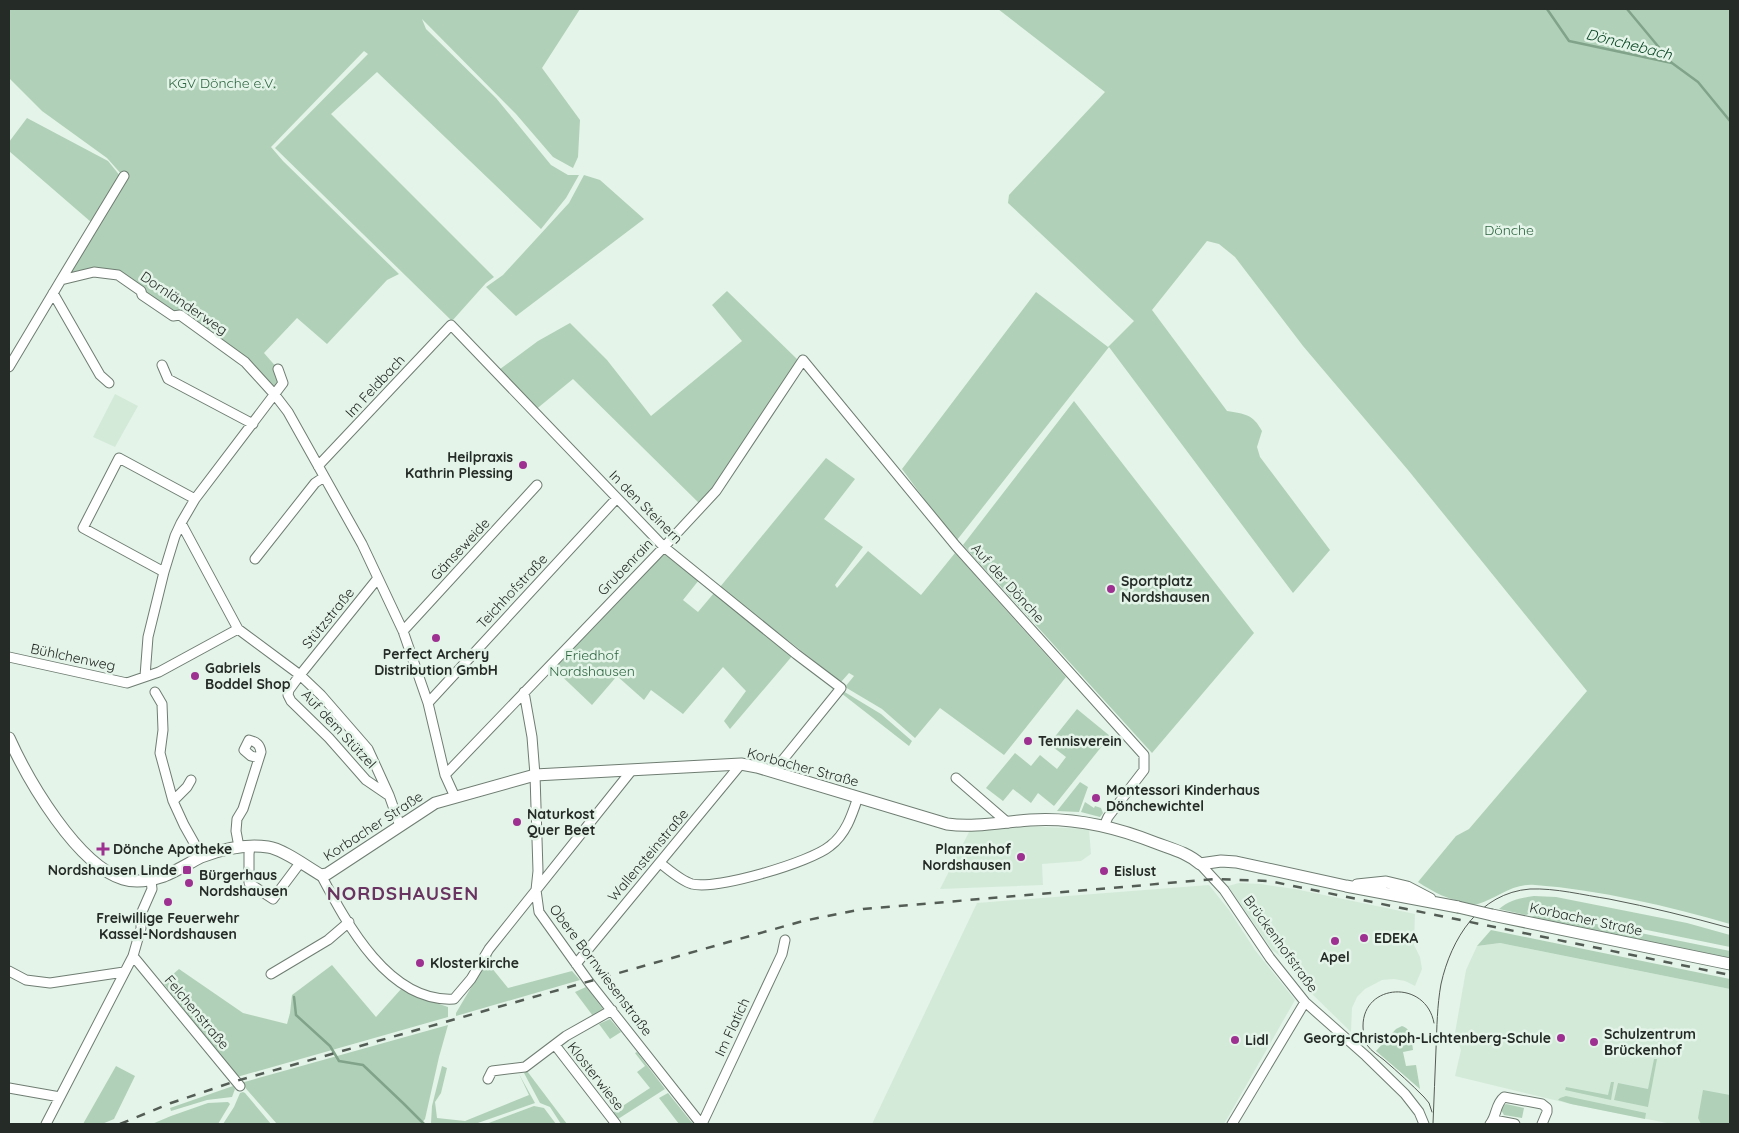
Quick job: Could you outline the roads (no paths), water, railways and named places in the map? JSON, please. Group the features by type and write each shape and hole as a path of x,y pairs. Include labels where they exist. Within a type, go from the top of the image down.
{"street":[{"path":"9,367 124,176"},
{"name":"Dornländerweg","path":"61,280 94,272 118,275 141,291 142,295 173,316 180,315 245,362 275,394"},
{"path":"53,293 100,375 109,383"},
{"name":"Im Feldbach","path":"318,466 451,324"},
{"name":"In den Steinern","path":"451,324 664,547 841,688 773,772"},
{"name":"Grubenrain","path":"446,775 716,491 803,360"},
{"name":"Auf der Dönche","path":"803,360 956,546 1144,755 1144,770 1108,817 1104,826"},
{"path":"162,365 168,379 253,424"},
{"path":"145,676 148,637 164,572 180,523 195,499 283,383 278,369"},
{"path":"275,394 288,412 362,544 402,631 428,703 446,775 455,797"},
{"path":"164,572 83,528 119,458 195,499"},
{"path":"255,559 315,482 324,477"},
{"name":"Gänseweide","path":"402,631 537,485"},
{"name":"Teichhofstraße","path":"428,703 617,498"},
{"path":"180,523 238,629 300,675 321,695 368,749 389,795 400,826"},
{"name":"Stützstraße","path":"300,675 378,578"},
{"name":"Bühlchenweg","path":"9,658 127,682 158,672 238,629"},
{"name":"Auf dem Stützel","path":"300,675 289,690 288,695 291,700 329,738 366,780 389,795"},
{"path":"155,692 162,704 164,730 160,754 173,801 202,857"},
{"name":"Obere Bornwiesenstraße","path":"524,692 532,737 535,775 538,871 536,890 538,912 576,964 701,1124"},
{"name":"Korbacher Straße","path":"9,738 19,760 51,812 81,850 100,867 112,875 125,880 151,880 164,876 202,857 245,846 270,847 288,854 321,875 327,874 435,803 535,775 742,764 947,824 962,826 1032,820 1061,820 1104,826 1143,837 1190,856 1200,864 1221,860 1236,862 1346,886 1386,882 1417,891 1435,903 1730,964"},
{"path":"259,758 243,809 237,819 236,831 249,854 249,883 273,898 300,863"},
{"name":"Wallensteinstraße","path":"576,964 742,764"},
{"path":"321,875 366,950 401,983 410,989 442,1000 454,999 471,979 489,949 632,770"},
{"path":"956,778 1008,823"},
{"path":"173,801 187,787 191,780"},
{"path":"660,863 692,884 716,884 754,876 798,862 829,847 842,834 852,816 858,797"},
{"name":"Brückenhofstraße","path":"1200,864 1224,890 1270,958 1305,1002 1366,1056 1405,1094 1419,1112 1424,1124"},
{"path":"46,1124 133,956 141,928 141,914 152,889 151,880"},
{"path":"271,974 328,940 349,922"},
{"name":"Im Flatich","path":"701,1124 782,954 785,940"},
{"name":"Felchenstraße","path":"133,956 240,1086"},
{"path":"9,971 26,980 50,983 124,972"},
{"path":"1232,1124 1305,1002"},
{"name":"Klosterwiese","path":"488,1079 492,1071 525,1068 566,1036 612,1010"},
{"name":"Klosterwiese","path":"555,1045 616,1124"},
{"path":"9,1088 60,1097"},
{"path":"1515,1124 1492,1122 1501,1099 1504,1097 1542,1104 1547,1108 1542,1124"}],"waterway":[{"name":"Dönchebach","path":"1547,9 1569,41 1672,63 1698,82 1730,121"},
{"path":"1627,9 1672,63"},
{"path":"294,997 296,1015 330,1046 339,1061 363,1065 424,1124"}],"tram line":[{"path":"1433,1124 1438,1008 1441,984 1452,951 1460,935 1470,921 1496,899 1512,892 1530,889 1560,891 1640,905 1730,928"},
{"path":"1432,1112 1429,1103 1424,1097 1369,1047 1364,1038 1363,1026 1366,1012 1373,1001 1383,995 1396,992 1408,993 1420,999 1429,1009 1434,1023"}],"railway":[{"path":"120,1124 171,1103 236,1081 803,921 863,909 1216,879 1269,881 1730,975"}],"place":[{"name":"Heilpraxis Kathrin Plessing","path":"523,465"},
{"name":"Sportplatz Nordshausen","path":"1111,589"},
{"name":"Perfect Archery Distribution GmbH","path":"436,638"},
{"name":"Gabriels Boddel Shop","path":"195,676"},
{"name":"Tennisverein","path":"1028,741"},
{"name":"Montessori Kinderhaus Dönchewichtel","path":"1096,798"},
{"name":"Naturkost Quer Beet","path":"517,822"},
{"name":"Dönche Apotheke","path":"103,849"},
{"name":"Planzenhof Nordshausen","path":"1021,857"},
{"name":"Nordshausen Linde","path":"187,870"},
{"name":"Eislust","path":"1104,871"},
{"name":"Bürgerhaus Nordshausen","path":"189,883"},
{"name":"Freiwillige Feuerwehr Kassel-Nordshausen","path":"168,902"},
{"name":"EDEKA","path":"1364,938"},
{"name":"Apel","path":"1335,941"},
{"name":"Klosterkirche","path":"420,963"},
{"name":"Georg-Christoph-Lichtenberg-Schule","path":"1561,1038"},
{"name":"Lidl","path":"1235,1040"},
{"name":"Schulzentrum Brückenhof","path":"1594,1042"}],"district":[{"name":"NORDSHAUSEN","path":"403,893"}],"park label":[{"name":"KGV Dönche e.V.","path":"222,83"},
{"name":"Dönche","path":"1509,230"},
{"name":"Friedhof Nordshausen","path":"592,664"}]}
